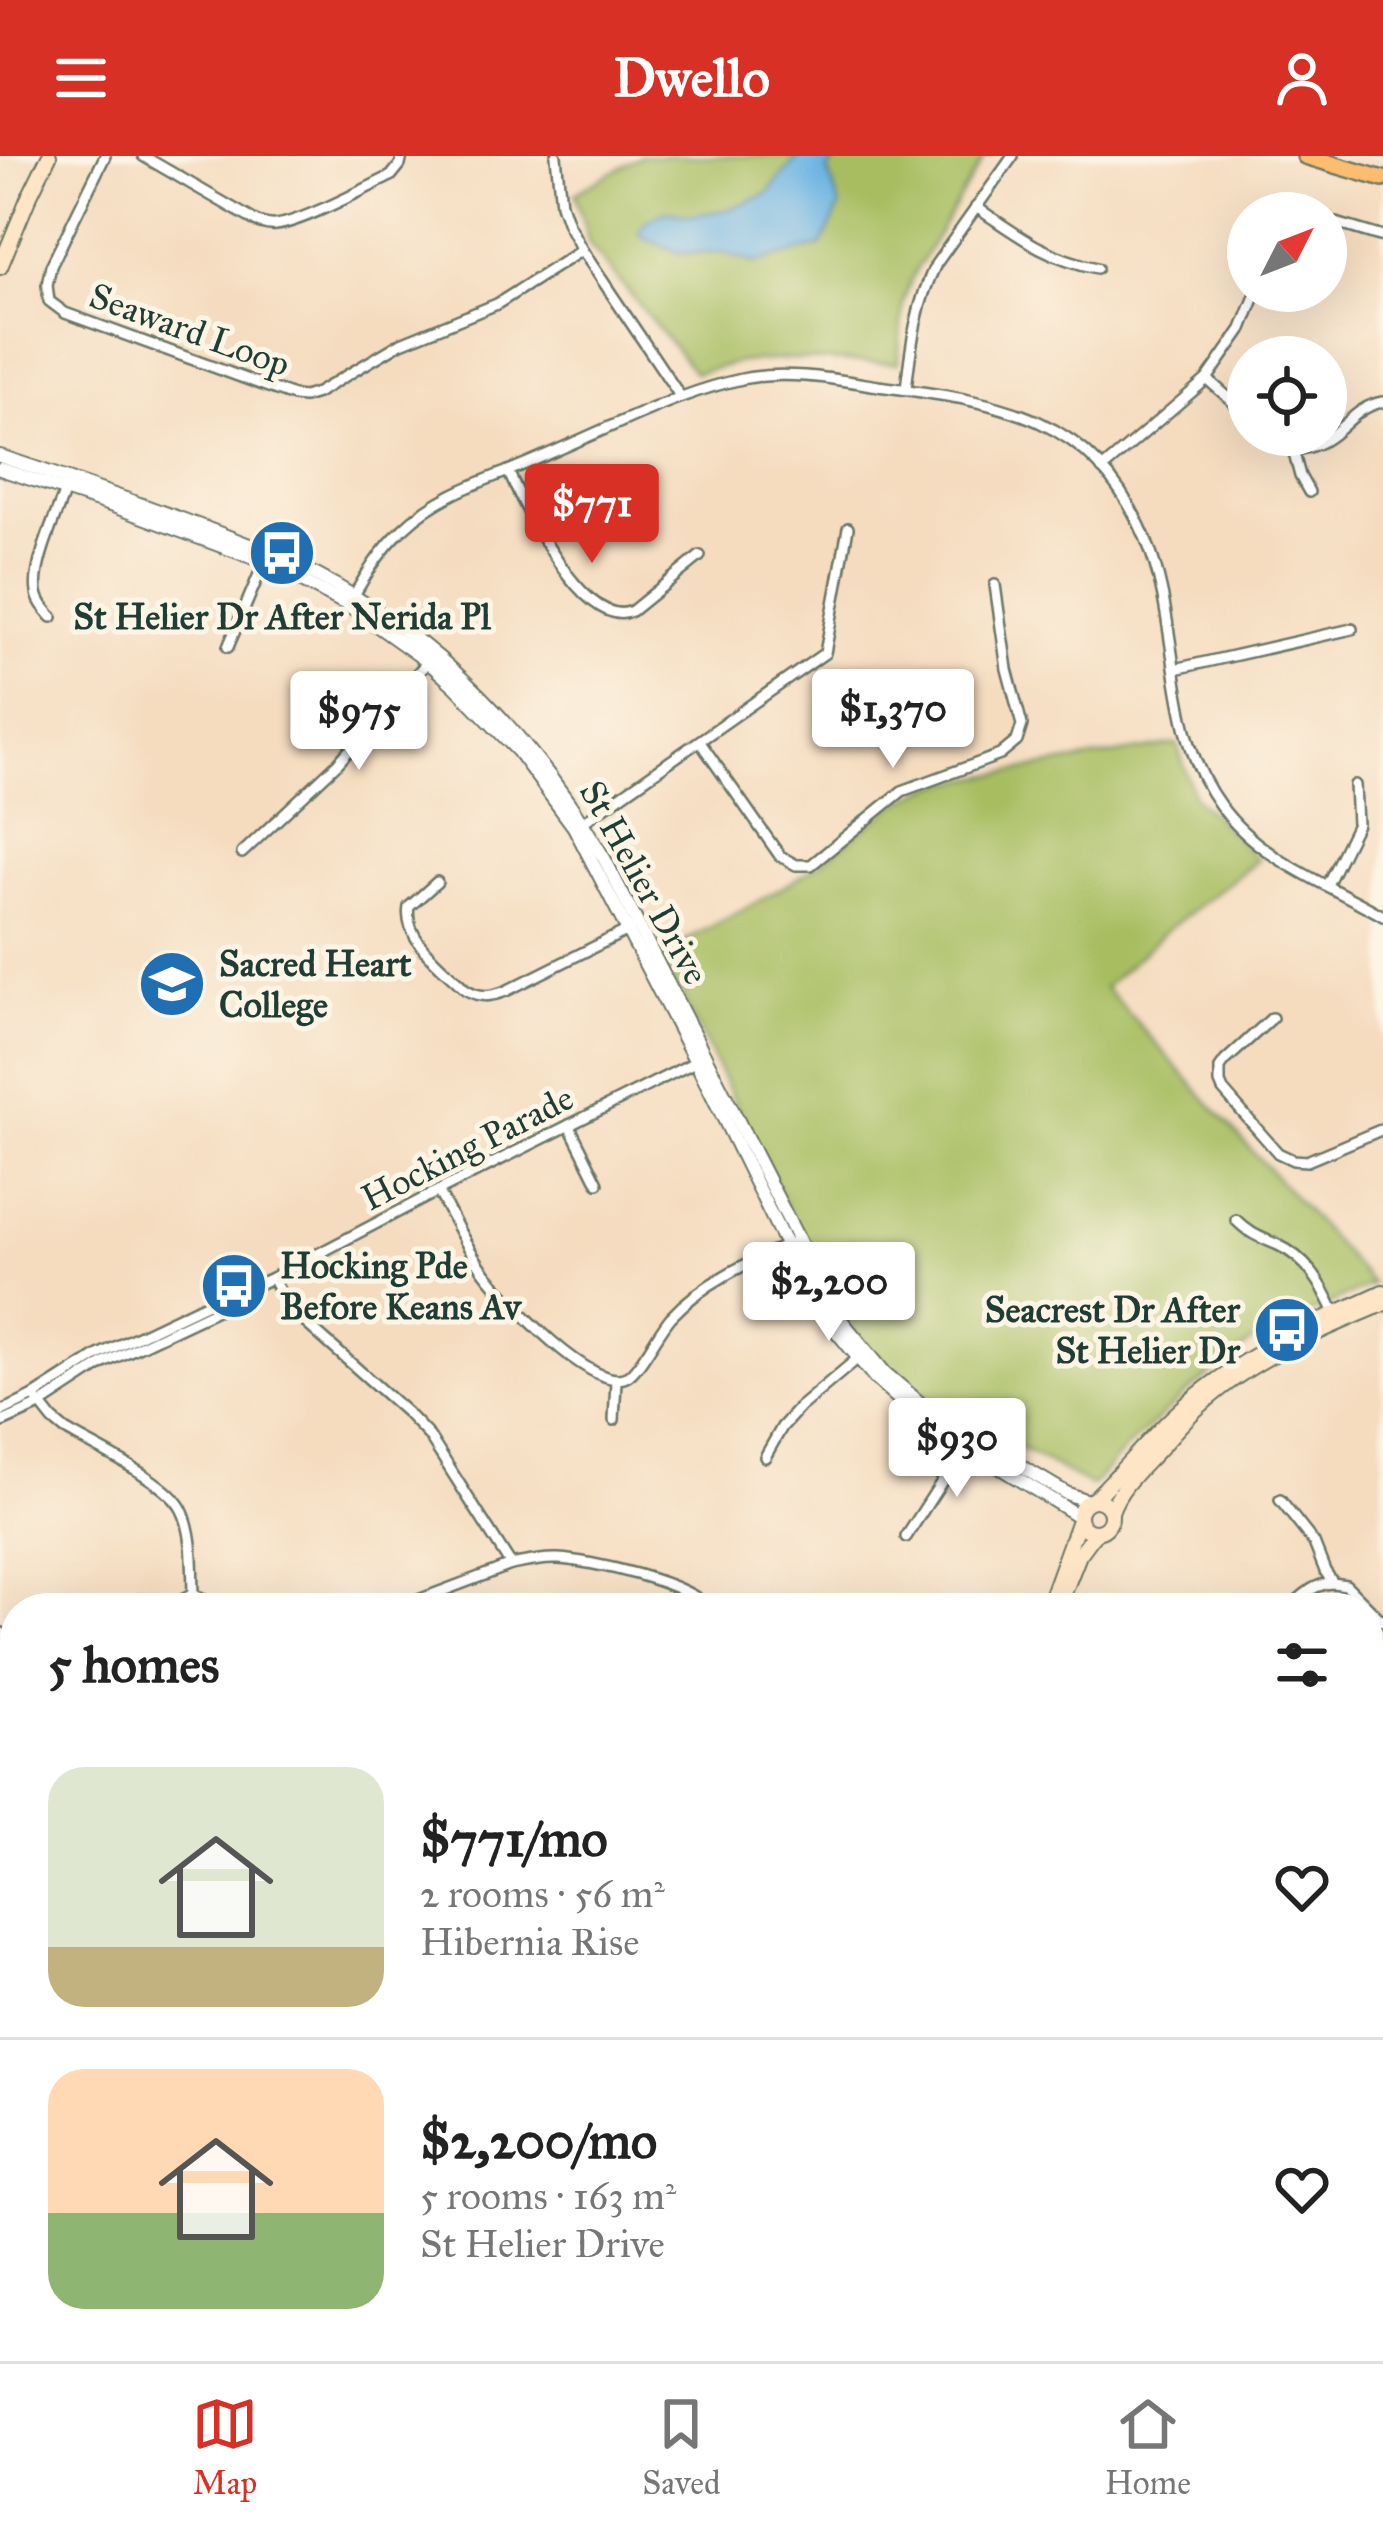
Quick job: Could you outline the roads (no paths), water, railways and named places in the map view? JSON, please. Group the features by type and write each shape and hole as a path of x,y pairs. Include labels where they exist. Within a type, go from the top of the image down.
{"main road":[{"path":"0,243 39,156"},
{"path":"0,267 50,156"},
{"path":"1305,156 1383,179"},
{"path":"1052,1593 1081,1507 1163,1426 1216,1380 1274,1342 1383,1292"},
{"path":"1064,1593 1079,1556 1096,1532 1110,1523 1115,1501 1198,1407 1295,1342 1383,1304"},
{"path":"1091,1500 1103,1502 1111,1512"},
{"path":"1079,1518 1085,1529 1096,1532"}],"street":[{"name":"Seaward Loop","path":"105,156 52,266 46,285 49,301 64,313 293,396 317,393 401,344 496,304 582,250"},
{"path":"143,156 257,222 279,225 391,176 402,156"},
{"path":"556,156 568,224 680,396"},
{"path":"906,389 919,303 936,264 1008,159"},
{"path":"976,207 1042,251 1097,268"},
{"path":"1347,226 1383,237"},
{"path":"1102,469 1207,379 1249,312"},
{"path":"351,601 374,561 406,525 450,495 680,396 745,379 820,377 968,398 1024,413 1069,439 1102,469 1145,538 1191,754 1219,804 1257,846 1383,916"},
{"path":"1207,379 1227,397"},
{"path":"1347,424 1369,405 1383,402"},
{"name":"St Helier Drive","path":"0,456 267,557 351,601 430,658 512,729 554,780 604,858 633,928 792,1242 861,1356 967,1442 1079,1518"},
{"path":"1295,456 1309,492"},
{"name":"St Helier Drive","path":"0,469 67,485"},
{"path":"508,471 545,544 602,610 624,615 632,611 700,556"},
{"path":"52,616 36,589 67,485"},
{"path":"579,825 825,653 848,528"},
{"path":"228,647 267,557"},
{"path":"700,742 780,856 796,865 812,865 902,791 1000,755 1017,741 1022,725 1007,669 995,585"},
{"path":"1175,669 1352,629"},
{"path":"242,853 338,763 430,658"},
{"path":"1327,885 1357,824 1355,785"},
{"path":"437,882 409,907 407,922 417,940 473,994 487,997 506,991 633,928"},
{"path":"1272,1018 1225,1061 1219,1075 1223,1090 1279,1153 1307,1161 1383,1129"},
{"name":"Hocking Parade","path":"0,1423 109,1350 233,1291 272,1278 700,1060"},
{"path":"569,1126 598,1183"},
{"path":"438,1190 488,1276 563,1351 586,1369 616,1381 638,1366 660,1330 687,1302 722,1277 792,1242"},
{"path":"1236,1220 1250,1234 1297,1256 1315,1276 1335,1313"},
{"path":"272,1278 290,1308 429,1436 511,1565"},
{"path":"765,1457 789,1418 861,1356"},
{"path":"614,1420 616,1381"},
{"path":"37,1400 64,1430 155,1483 176,1502 191,1544 194,1593"},
{"name":"Hocking Parade","path":"0,1412 37,1400"},
{"path":"906,1537 967,1442"},
{"name":"St Helier Drive","path":"967,1442 1066,1493 1091,1500"},
{"path":"1280,1500 1314,1543 1334,1583"},
{"path":"437,1593 511,1565 547,1559 640,1576 690,1593"},
{"path":"1306,1593 1319,1584 1334,1583 1354,1593"}],"water":[{"path":"799,156 839,156 828,170 840,207 821,246 755,263 725,253 680,253 639,232 645,222 666,211 692,215 727,210 767,194"}],"place":[{"name":"St Helier Dr After Nerida Pl","path":"282,553"},
{"name":"Sacred Heart College","path":"172,984"},
{"name":"Hocking Pde Before Keans Av","path":"234,1286"},
{"name":"Seacrest Dr After St Helier Dr","path":"1287,1330"}]}
